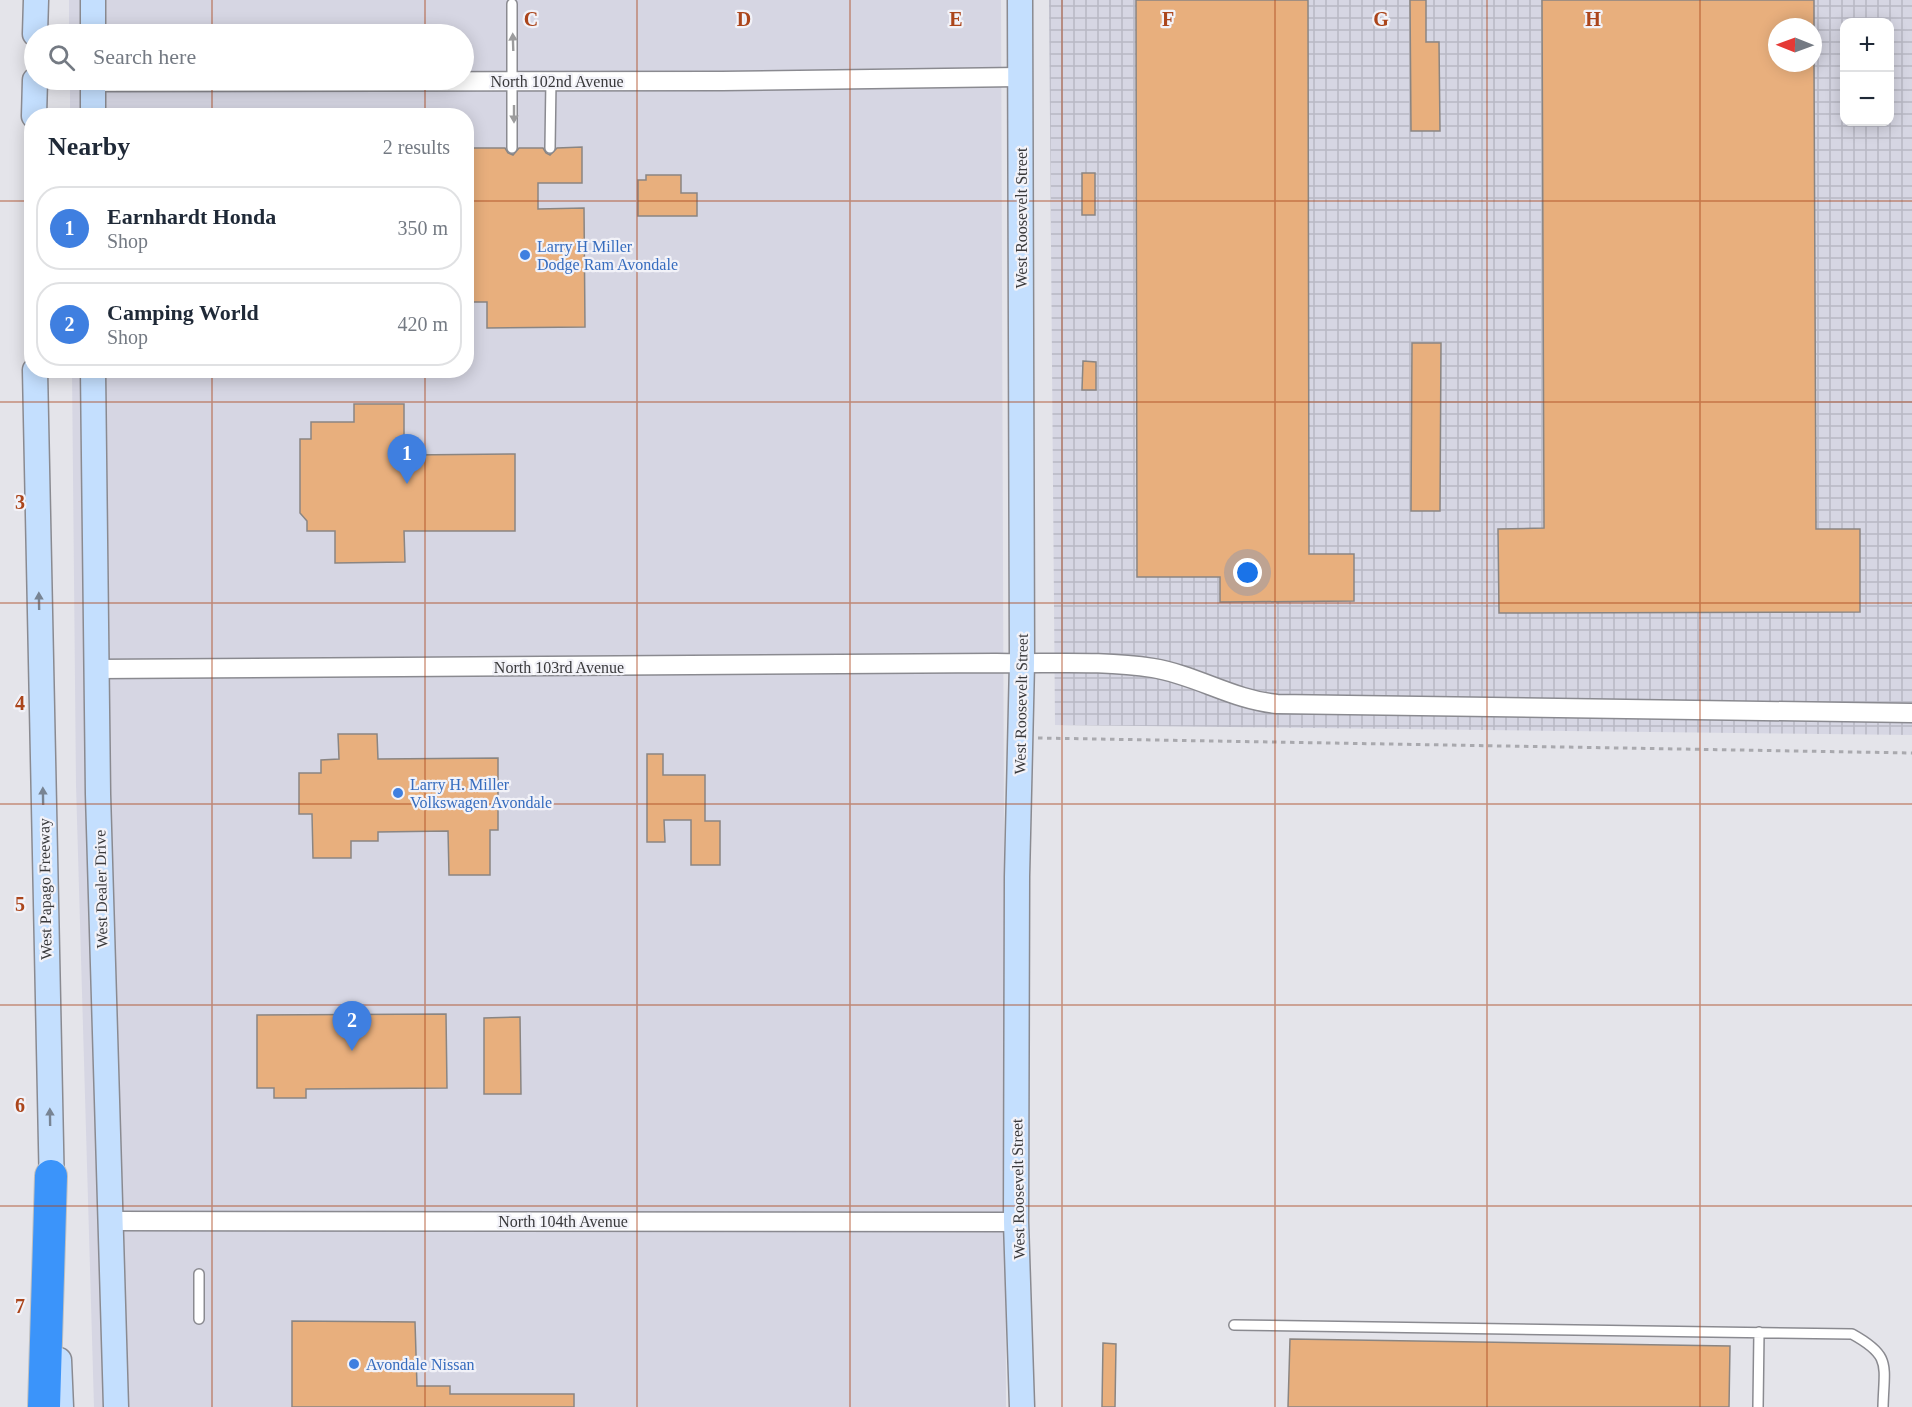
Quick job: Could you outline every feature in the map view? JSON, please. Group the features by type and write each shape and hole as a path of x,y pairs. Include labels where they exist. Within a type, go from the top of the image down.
{"highway":[{"path":"44,1407 51,1176"}],"street":[{"path":"36,0 36,24"},
{"path":"93,0 93,24"},
{"name":"West Roosevelt Street","path":"1020,0 1022,663 1017,889 1016,1222 1022,1407"},
{"name":"North 102nd Avenue","path":"474,80 1021,77"},
{"path":"34,108 35,90"},
{"path":"93,90 93,108"},
{"name":"West Papago Freeway","path":"35,378 51,1176 61,1407"},
{"name":"West Dealer Drive","path":"93,378 96,669 117,1407"},
{"name":"North 103rd Avenue","path":"96,669 1022,663 1155,668 1255,702 1277,704 1912,713"},
{"name":"North 104th Avenue","path":"110,1221 1016,1222"}],"lane":[{"path":"512,4 514,80 512,148"},
{"path":"550,148 551,80"},
{"path":"199,1274 199,1319"},
{"path":"1234,1325 1852,1334 1874,1346 1884,1363 1883,1407"},
{"path":"1758,1407 1759,1332"}],"path":[{"path":"1021,738 1912,753"}],"shaded area":[{"path":"69,0 1001,0 1006,1407 94,1407 76,785 72,378 474,378 474,108 70,108 70,90 474,90 474,24 69,24"},
{"path":"1049,0 1912,0 1912,735 1055,725"}],"building":[{"path":"1136,0 1308,0 1309,554 1354,554 1354,601 1220,602 1220,577 1137,577"},
{"path":"1410,0 1426,0 1426,42 1439,42 1440,131 1411,131"},
{"path":"1542,0 1814,0 1814,18 1768,18 1768,72 1814,72 1816,529 1860,529 1860,612 1499,613 1498,529 1544,528"},
{"name":"Larry H Miller Dodge Ram Avondale","path":"582,147 582,183 538,183 538,209 584,208 585,327 487,328 487,302 474,302 474,148 505,148 513,155 519,148 543,148 550,155 557,148"},
{"path":"1082,173 1095,173 1095,215 1082,215"},
{"path":"646,175 681,175 681,193 697,193 697,216 638,216 638,180 646,180"},
{"path":"1412,343 1441,343 1440,511 1411,511"},
{"path":"1083,361 1096,362 1096,390 1082,390"},
{"path":"354,404 404,404 404,436 409,436 409,455 515,454 515,531 404,531 405,562 335,563 335,531 307,531 307,521 300,513 300,439 311,439 311,422 354,422"},
{"name":"Larry H. Miller Volkswagen Avondale","path":"338,734 377,734 378,759 498,758 498,830 490,830 490,875 449,875 448,831 378,832 378,841 351,841 351,858 313,858 312,814 299,814 299,773 321,773 321,760 339,759"},
{"path":"647,754 663,754 663,775 705,775 705,821 720,821 720,865 691,865 691,820 664,820 665,842 647,842"},
{"path":"446,1014 447,1088 306,1089 306,1098 274,1098 274,1088 257,1088 257,1015"},
{"path":"520,1017 521,1094 484,1094 484,1018"},
{"name":"Avondale Nissan","path":"292,1321 415,1322 417,1386 450,1386 450,1394 574,1394 574,1407 292,1407"},
{"path":"1290,1339 1730,1346 1729,1407 1288,1407"},
{"path":"1103,1343 1116,1344 1115,1407 1102,1407"}],"place":[{"name":"Larry H Miller Dodge Ram Avondale","path":"525,255"},
{"name":"Earnhardt Honda","path":"407,484"},
{"name":"Larry H. Miller Volkswagen Avondale","path":"398,793"},
{"name":"Camping World","path":"352,1051"},
{"name":"Avondale Nissan","path":"354,1364"}]}
